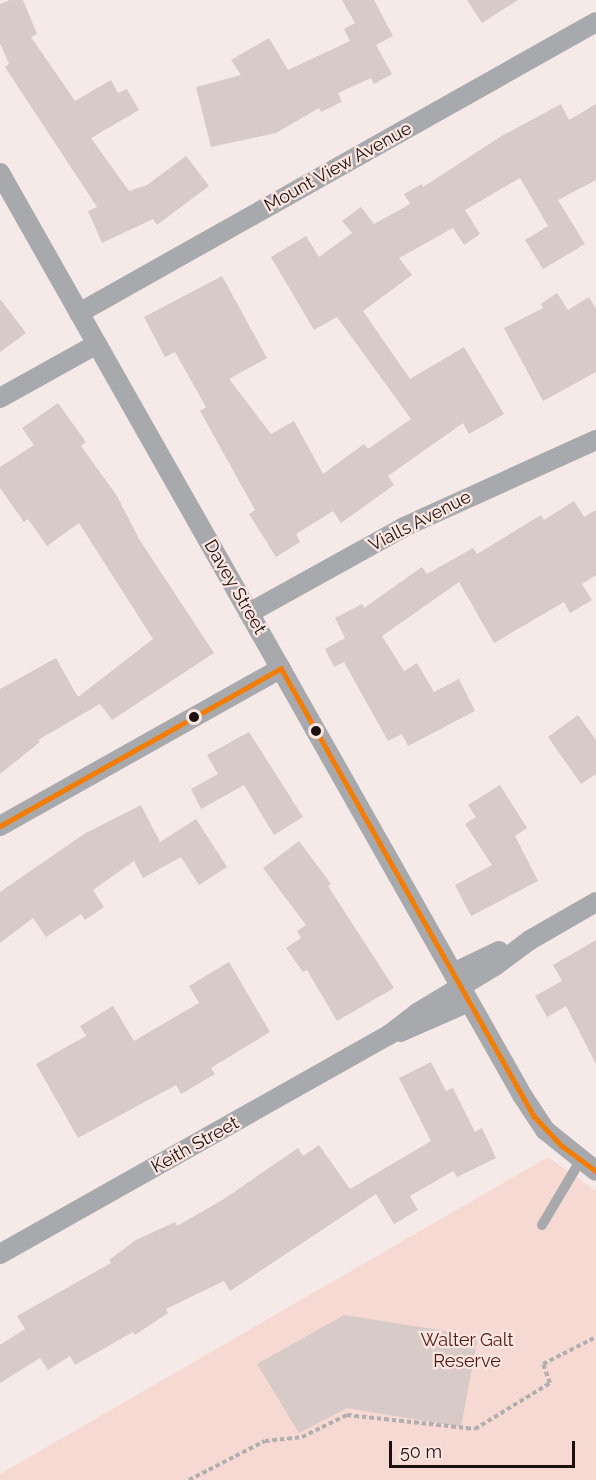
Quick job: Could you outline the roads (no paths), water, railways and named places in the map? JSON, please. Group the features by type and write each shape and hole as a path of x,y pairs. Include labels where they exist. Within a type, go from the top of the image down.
{"street":[{"name":"Mount View Avenue","path":"79,312 596,22"},
{"name":"Davey Street","path":"0,173 534,1116 588,1166"},
{"path":"0,398 97,344"},
{"name":"Vialls Avenue","path":"249,613 421,518 596,440"},
{"path":"0,826 281,668"},
{"name":"Keith Street","path":"0,1254 389,1035 423,1025 461,987 530,940 596,902"}],"lane":[{"path":"542,1225 588,1166"}],"park label":[{"name":"Walter Galt Reserve","path":"467,1351"}]}
